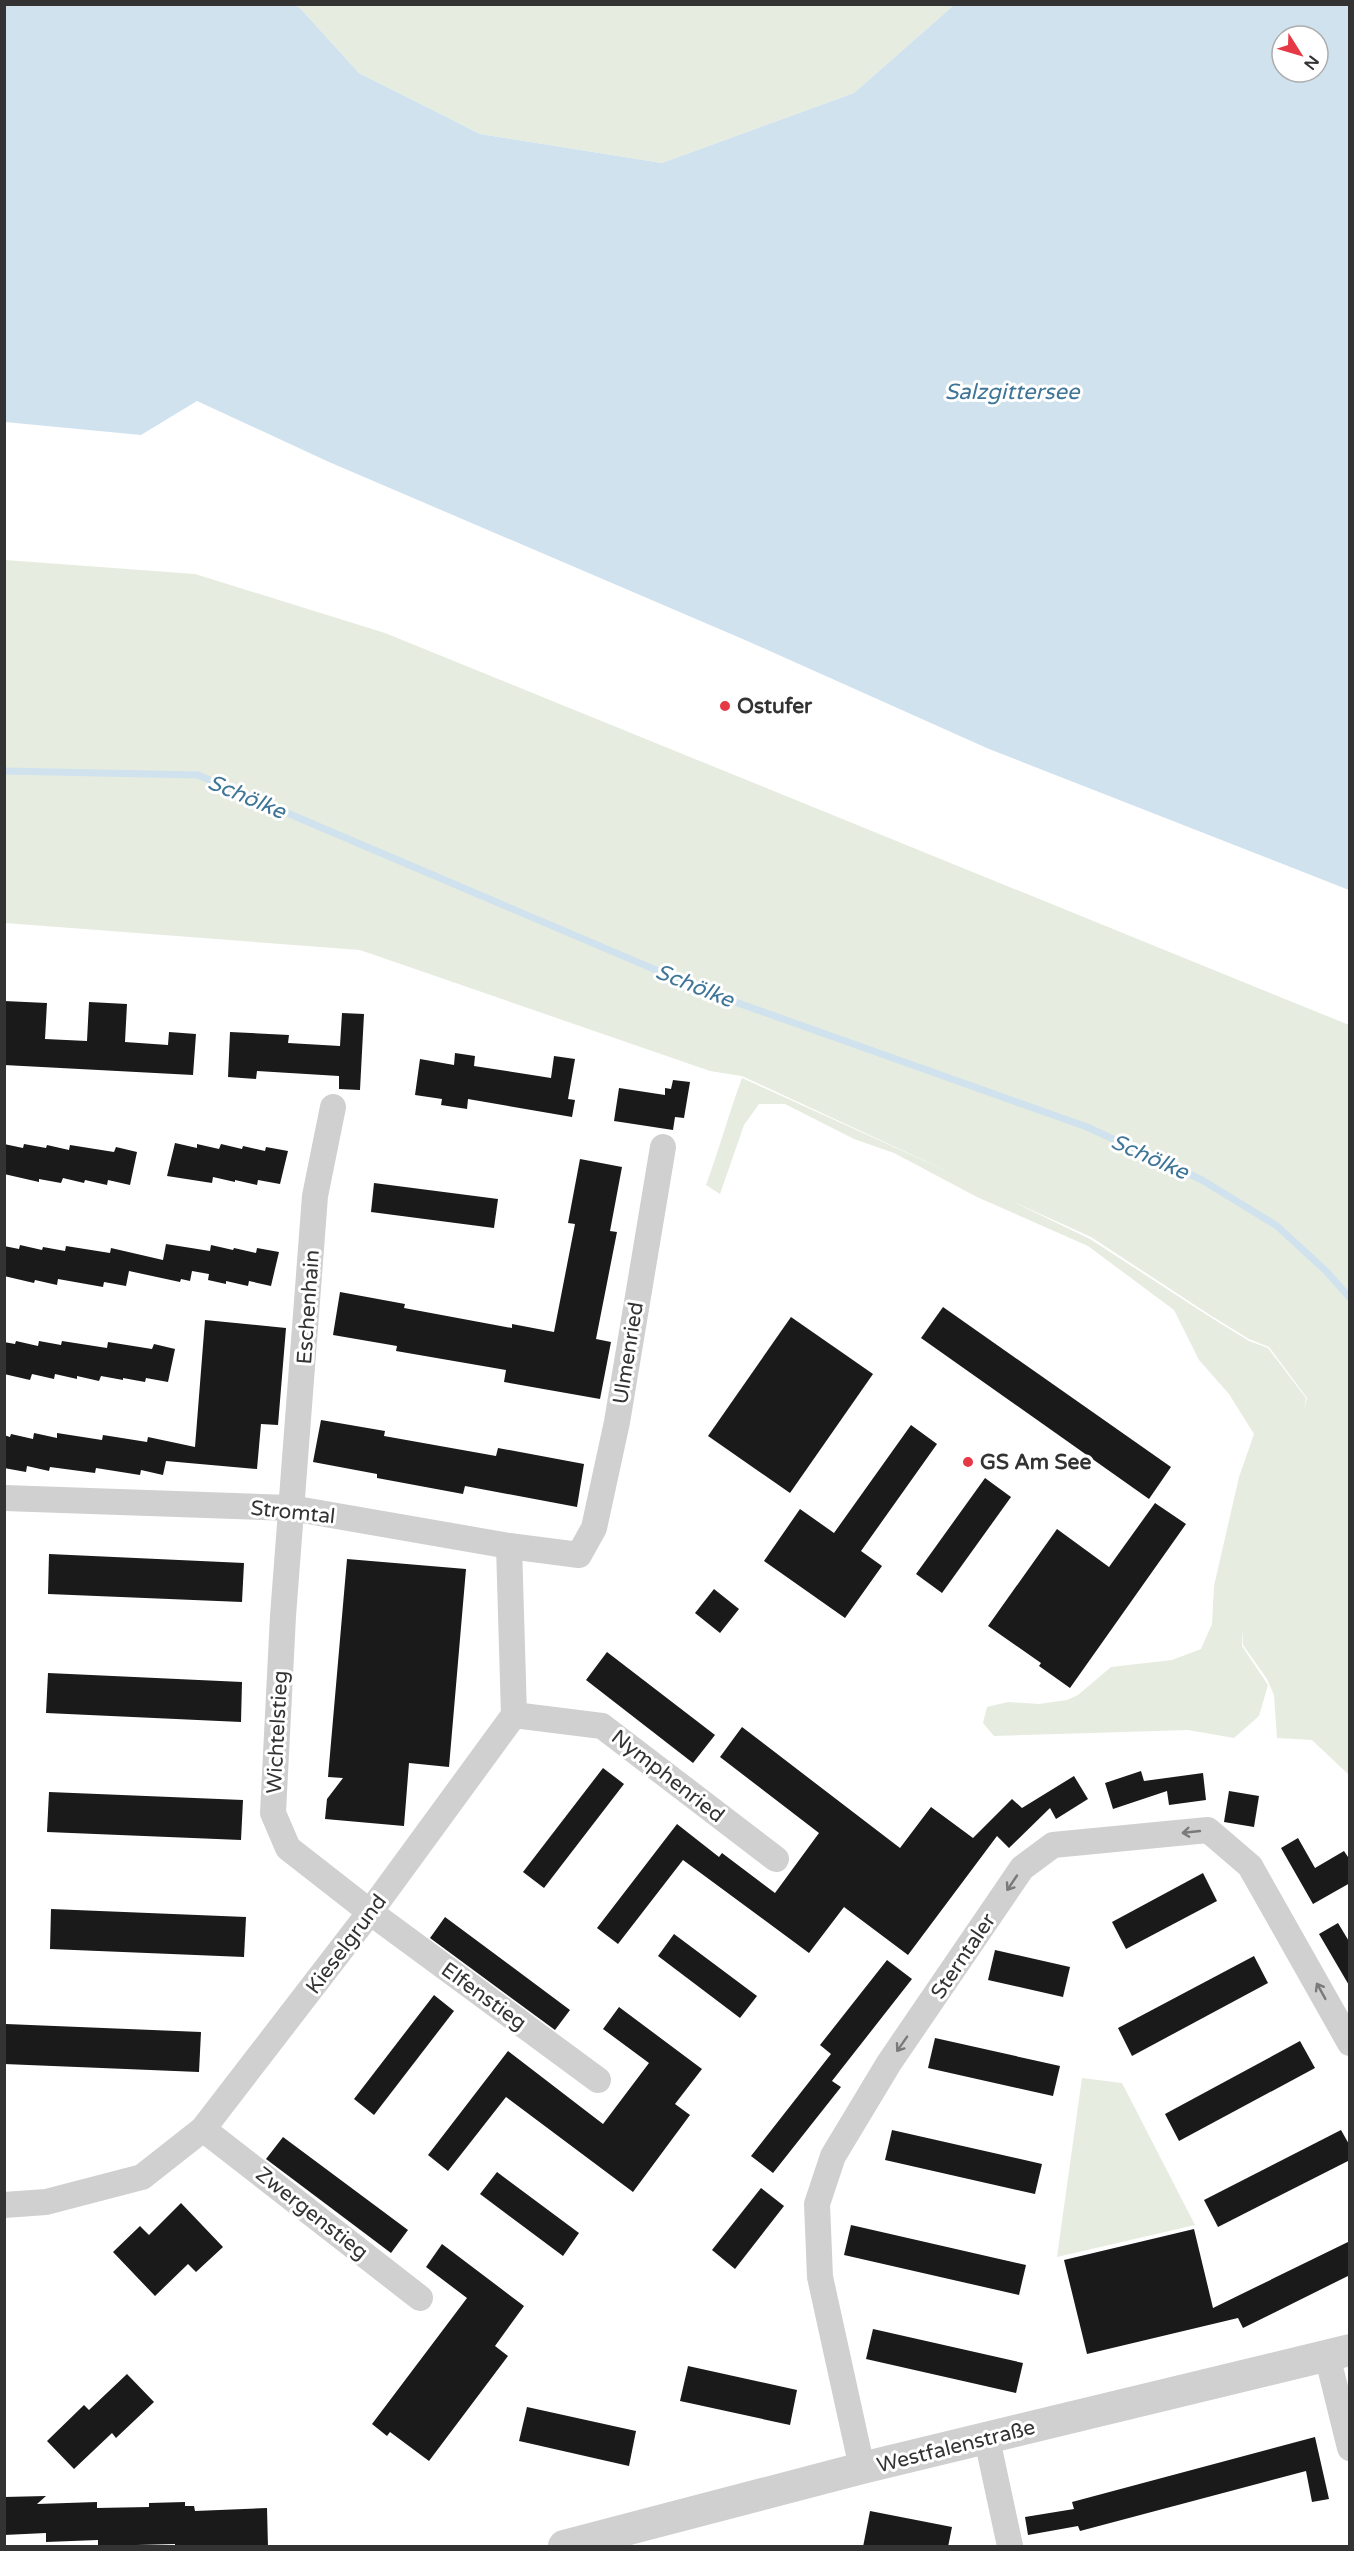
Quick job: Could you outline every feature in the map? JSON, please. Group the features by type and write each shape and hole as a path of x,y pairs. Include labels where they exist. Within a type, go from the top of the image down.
{"street":[{"name":"Eschenhain","path":"291,1508 315,1196 333,1107"},
{"name":"Ulmenried","path":"579,1555 594,1528 617,1422 663,1147"},
{"name":"Stromtal","path":"4,1498 291,1508 508,1546 579,1555"},
{"name":"Wichtelstieg","path":"291,1508 276,1720 273,1813 288,1848 370,1912"},
{"path":"508,1546 514,1715"},
{"name":"Kieselgrund","path":"4,2205 46,2202 142,2177 203,2129 370,1912 514,1715"},
{"name":"Nymphenried","path":"514,1715 602,1726 776,1859"},
{"name":"Sterntaler","path":"862,2468 820,2277 818,2204 833,2156 889,2063 1022,1868 1053,1845 1208,1830 1250,1866 1350,2043"},
{"name":"Elfenstieg","path":"370,1912 598,2080"},
{"name":"Zwergenstieg","path":"203,2129 420,2298"},
{"path":"1338,2353 1350,2448"},
{"name":"Westfalenstraße","path":"564,2547 862,2468 1338,2353"},
{"path":"987,2439 1010,2547"}],"shaded area":[{"path":"283,5 954,5 854,93 662,163 480,134 359,73 299,7"},
{"path":"5,560 195,574 385,633 1349,1025 1349,1775 1312,1740 1277,1738 1274,1695 1267,1679 1243,1645 1243,1627 1242,1646 1268,1685 1259,1716 1234,1738 1188,1730 994,1736 983,1723 987,1707 1008,1702 1039,1704 1067,1700 1078,1695 1111,1667 1172,1660 1201,1649 1212,1624 1214,1586 1239,1477 1254,1434 1229,1394 1199,1360 1174,1310 1088,1246 977,1197 894,1153 854,1139 785,1104 759,1104 744,1125 720,1194 706,1185 742,1078 962,1178 742,1076 710,1071 360,950 5,923","holes":["1005,1198 1091,1237 1210,1315 1249,1339 1269,1347 1307,1398 1304,1411 1306,1398 1268,1348 1249,1341 1090,1239"]},
{"path":"1082,2078 1122,2083 1195,2225 1057,2257"}],"water":[{"name":"Salzgittersee","path":"283,4 299,7 359,73 480,134 662,163 854,93 954,5 1349,5 1349,890 989,749 745,640 329,462 197,401 141,435 5,422 5,5"}],"building":[{"path":"4,1001 47,1003 45,1039 87,1041 89,1002 127,1004 125,1042 168,1045 169,1032 196,1034 193,1075 4,1065"},
{"path":"342,1013 364,1014 360,1090 339,1089 339,1076 257,1071 256,1079 228,1077 230,1032 289,1035 288,1043 340,1046"},
{"path":"455,1053 475,1056 474,1066 551,1078 554,1056 575,1059 568,1099 575,1100 572,1117 468,1099 467,1109 441,1105 442,1099 415,1095 420,1059 454,1065"},
{"path":"673,1080 690,1082 684,1118 675,1117 673,1130 614,1121 619,1088 665,1095 665,1088 671,1089"},
{"path":"175,1143 197,1148 197,1144 219,1149 221,1144 242,1149 243,1146 265,1151 266,1147 288,1151 280,1184 258,1180 257,1185 213,1177 212,1183 167,1176"},
{"path":"4,1144 23,1148 24,1144 46,1148 47,1145 69,1150 70,1145 114,1152 116,1147 137,1152 130,1185 108,1180 107,1185 85,1180 84,1183 63,1178 61,1183 39,1179 39,1182 4,1174"},
{"path":"580,1159 622,1167 610,1231 617,1232 596,1339 611,1342 600,1399 504,1382 506,1370 396,1351 397,1346 333,1335 340,1292 405,1304 404,1308 512,1328 512,1324 554,1332 575,1224 568,1223"},
{"path":"374,1183 498,1199 494,1228 371,1212"},
{"path":"166,1244 210,1251 211,1245 256,1253 257,1248 279,1252 271,1286 249,1281 248,1286 226,1281 226,1284 208,1280 209,1274 192,1271 190,1281 181,1279 180,1282 129,1271 126,1286 104,1282 103,1287 58,1279 57,1285 35,1280 34,1283 4,1276 4,1246 19,1249 20,1245 42,1250 43,1247 65,1251 66,1246 110,1253 111,1248 163,1260"},
{"path":"943,1307 1171,1467 1149,1499 921,1338"},
{"path":"791,1317 873,1374 790,1493 708,1436"},
{"path":"205,1320 286,1328 278,1425 261,1424 257,1469 166,1461 163,1475 141,1470 140,1475 96,1468 95,1473 50,1467 49,1471 27,1466 26,1472 4,1468 4,1435 10,1437 11,1434 33,1439 34,1433 57,1438 57,1433 102,1440 103,1435 147,1442 148,1437 195,1447"},
{"path":"16,1341 38,1346 39,1341 61,1345 62,1341 107,1348 108,1342 152,1349 154,1344 175,1349 168,1382 146,1378 145,1382 101,1376 99,1381 55,1374 54,1379 32,1374 30,1380 4,1374 4,1342 15,1344"},
{"path":"321,1420 385,1431 384,1436 496,1456 498,1448 584,1464 577,1507 465,1486 463,1494 377,1478 377,1474 313,1462"},
{"path":"911,1425 937,1444 861,1551 882,1566 845,1618 764,1561 800,1509 834,1533"},
{"path":"985,1478 1011,1497 942,1593 916,1574"},
{"path":"1155,1503 1186,1524 1070,1688 1039,1666 1041,1663 988,1626 1057,1529 1109,1567"},
{"path":"49,1554 244,1563 242,1602 48,1594"},
{"path":"347,1559 466,1569 449,1767 409,1763 404,1826 325,1819 327,1799 343,1778 328,1777"},
{"path":"714,1589 739,1609 720,1633 695,1613"},
{"path":"607,1652 715,1735 693,1763 586,1680"},
{"path":"48,1673 242,1682 241,1722 46,1713"},
{"path":"742,1727 900,1848 931,1807 973,1838 1012,1799 1022,1808 1074,1776 1088,1799 1056,1819 1050,1808 1009,1848 997,1836 908,1955 844,1907 809,1953 683,1860 618,1944 597,1928 677,1824 719,1857 722,1853 775,1893 819,1833 720,1757"},
{"path":"603,1768 624,1784 544,1888 523,1872"},
{"path":"1141,1771 1144,1781 1203,1773 1206,1800 1169,1805 1167,1791 1113,1809 1105,1783"},
{"path":"1229,1791 1259,1796 1254,1827 1224,1822"},
{"path":"49,1792 243,1800 241,1840 47,1832"},
{"path":"1298,1838 1315,1868 1344,1851 1350,1860 1350,1883 1313,1904 1281,1848"},
{"path":"1203,1873 1217,1901 1126,1949 1112,1922"},
{"path":"51,1909 246,1917 244,1957 50,1949"},
{"path":"445,1917 570,2010 555,2030 430,1938"},
{"path":"1338,1923 1350,1943 1350,1987 1319,1934"},
{"path":"674,1934 757,1996 740,2018 658,1956"},
{"path":"995,1950 1070,1967 1063,1997 988,1980"},
{"path":"1254,1956 1268,1983 1132,2056 1118,2028"},
{"path":"887,1960 912,1979 832,2081 841,2087 773,2173 751,2156 831,2054 820,2045"},
{"path":"434,1995 454,2011 374,2115 354,2099"},
{"path":"619,2007 702,2069 675,2104 690,2115 633,2192 506,2097 448,2171 428,2155 508,2051 603,2124 649,2063 603,2029"},
{"path":"6,2024 201,2032 199,2072 4,2064"},
{"path":"935,2038 1060,2066 1053,2096 928,2068"},
{"path":"1300,2041 1315,2068 1179,2141 1165,2114"},
{"path":"892,2130 1042,2164 1035,2194 885,2160"},
{"path":"1341,2130 1350,2146 1350,2160 1218,2227 1204,2200"},
{"path":"283,2137 408,2230 391,2253 266,2159"},
{"path":"497,2172 579,2233 563,2256 480,2194"},
{"path":"761,2188 784,2206 735,2269 712,2250"},
{"path":"181,2203 223,2247 196,2272 188,2264 155,2296 113,2252 140,2226 149,2235"},
{"path":"851,2225 1026,2265 1019,2295 844,2255"},
{"path":"1194,2229 1213,2308 1350,2241 1350,2275 1243,2328 1238,2318 1087,2354 1064,2260"},
{"path":"442,2244 524,2306 495,2346 508,2356 429,2461 390,2432 387,2436 372,2424 467,2298 426,2267"},
{"path":"873,2329 1023,2363 1016,2393 866,2359"},
{"path":"688,2366 797,2390 790,2425 680,2401"},
{"path":"127,2374 154,2402 116,2438 112,2433 74,2469 47,2441 84,2405 89,2410"},
{"path":"527,2407 636,2431 629,2466 519,2441"},
{"path":"1315,2437 1329,2499 1312,2502 1306,2471 1080,2531 1078,2526 1028,2535 1025,2517 1074,2509 1072,2502"},
{"path":"46,2496 37,2504 97,2502 97,2508 149,2507 149,2503 185,2502 185,2506 194,2506 195,2511 267,2508 268,2547 175,2547 175,2544 98,2546 98,2540 46,2542 46,2533 4,2535 4,2497"},
{"path":"870,2511 952,2527 948,2547 863,2547"}],"waterway":[{"name":"Schölke","path":"4,771 198,775 710,993 1087,1127 1202,1180 1277,1226 1325,1270 1350,1298"}],"place":[{"name":"Ostufer","path":"725,706"},
{"name":"GS Am See","path":"968,1462"}]}
